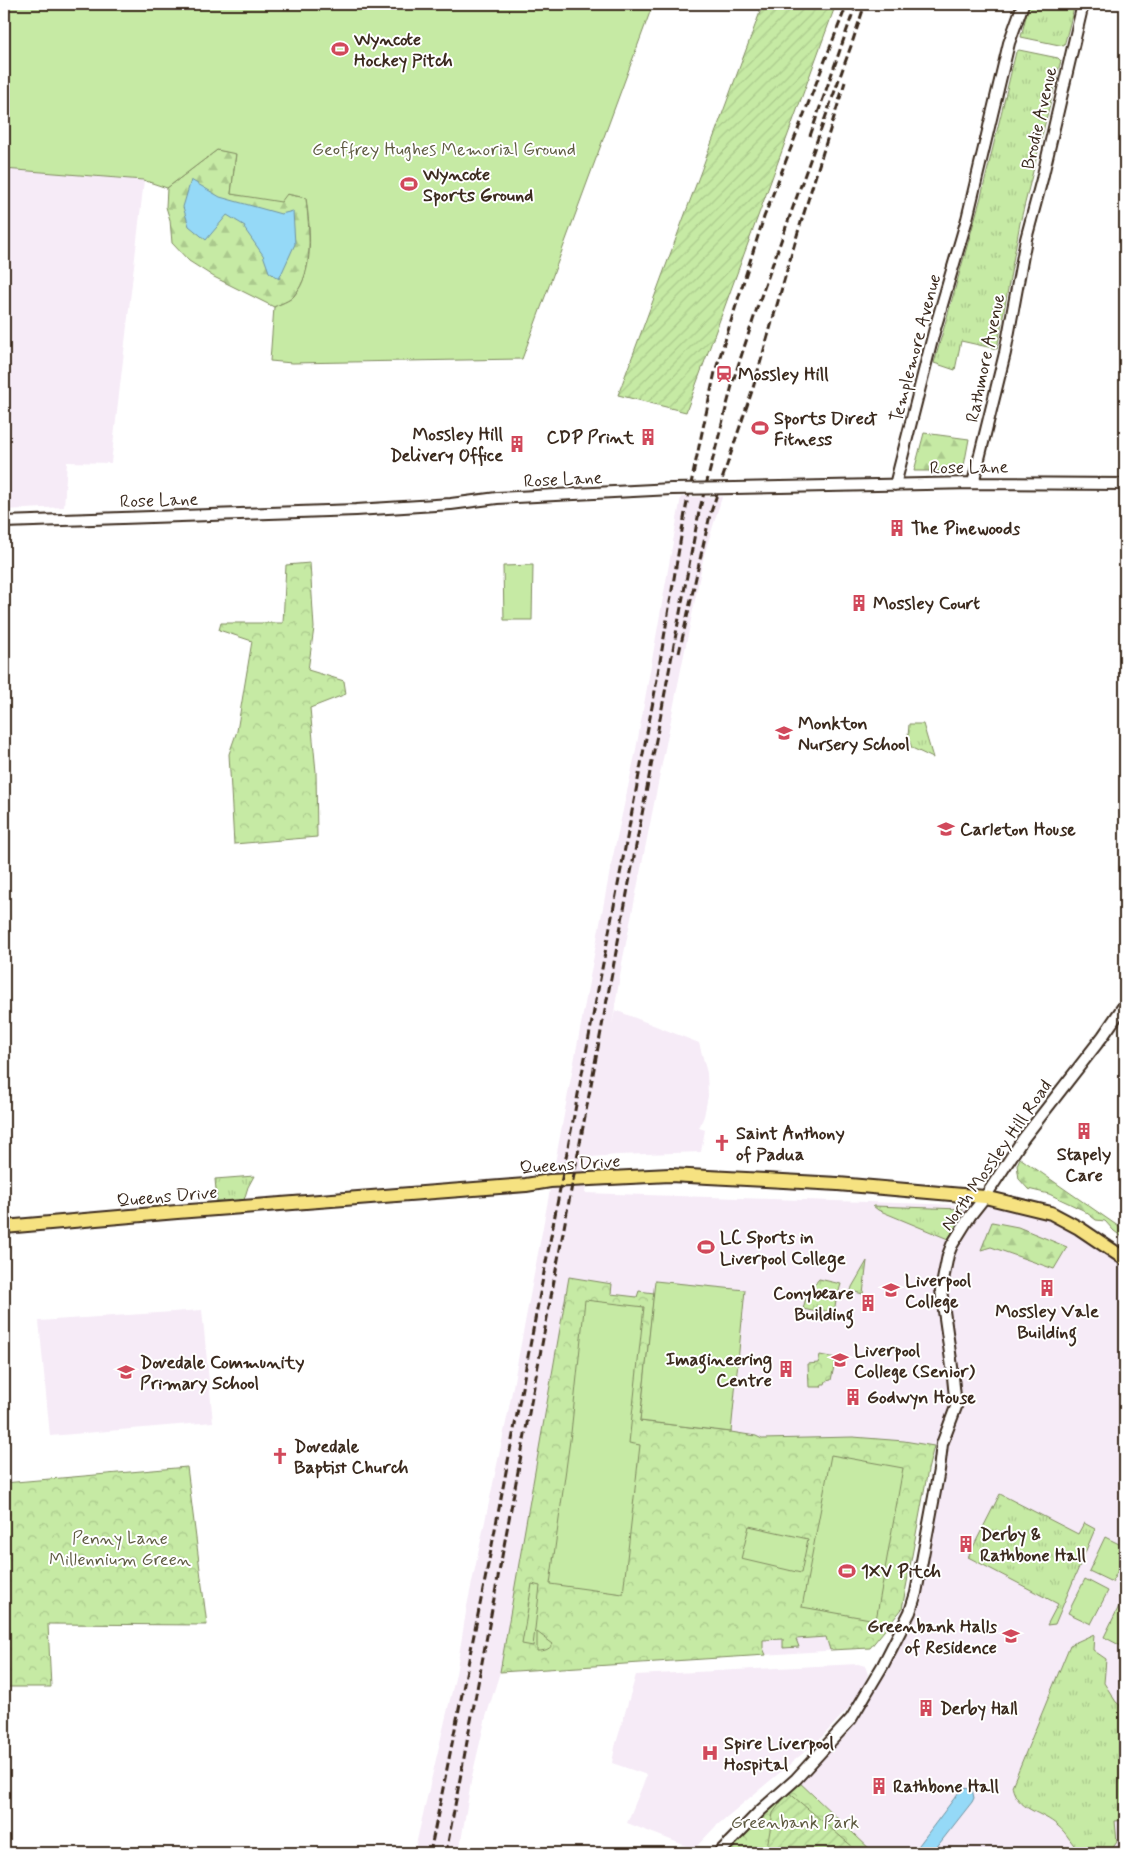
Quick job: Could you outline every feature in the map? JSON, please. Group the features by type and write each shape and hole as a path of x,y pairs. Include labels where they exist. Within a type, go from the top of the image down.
{"main road":[{"name":"Queens Drive","path":"4,1227 526,1185 550,1181 670,1175 838,1184 985,1197 1050,1213 1079,1228 1125,1259"}],"street":[{"name":"Templemore Avenue","path":"895,485 934,332 967,219 1010,43 1022,4"},
{"name":"Brodie Avenue","path":"1026,238 1042,179 1083,4"},
{"name":"Rathmore Avenue","path":"973,483 1005,353 1026,238"},
{"name":"Rose Lane","path":"4,522 347,510 451,504 497,498 672,489 973,483 1125,484"},
{"name":"North Mossley Hill Road","path":"719,1853 761,1810 796,1779 851,1718 883,1665 910,1612 916,1592 939,1470 942,1444 956,1407 941,1290 952,1245 1023,1139 1103,1036 1125,1004"}],"shaded area":[{"path":"4,169 144,180 111,463 67,462 64,507 4,510"},
{"path":"681,497 722,497 704,555 622,963 612,1025 615,1010 699,1043 707,1073 708,1096 704,1116 699,1128 705,1130 701,1152 591,1157 585,1193 961,1205 975,1208 985,1197 1051,1213 1125,1259 1125,1853 874,1853 796,1779 851,1719 910,1612 940,1457 936,1441 928,1470 902,1609 870,1648 500,1672 486,1717 472,1776 459,1853 414,1853 456,1674 467,1606 508,1413 611,865 635,755"},
{"name":"Dovedale Community Primary School","path":"202,1310 213,1422 50,1436 39,1321"},
{"name":"Spire Liverpool Hospital","path":"858,1664 865,1666 868,1674 861,1692 849,1708 820,1739 716,1826 694,1849 627,1823 647,1775 612,1763 636,1675"}],"green space":[{"name":"Wyncote Sports Ground","path":"4,4 653,4 522,359 292,363 270,361 274,307 294,296 301,286 305,274 309,249 309,222 306,198 287,194 281,202 231,194 236,154 217,150 167,188 143,180 4,169"},
{"path":"763,4 836,4 686,412 618,395"},
{"path":"1029,4 1075,4 1064,46 1021,37"},
{"path":"1019,50 1058,58 1061,61 1020,223 997,349 961,341 955,370 934,363 981,197 1016,52"},
{"path":"217,150 236,153 231,194 287,194 306,198 309,249 305,274 301,286 294,296 274,307 214,277 189,261 172,243 170,220 166,207 167,188"},
{"path":"924,433 969,439 963,471 914,471"},
{"path":"310,563 314,628 308,670 344,681 346,694 310,708 316,772 317,837 234,844 229,754 237,731 252,641 219,630 221,623 283,623 286,565"},
{"path":"533,565 532,620 504,620 503,566"},
{"path":"909,724 923,724 933,758 912,748 908,737"},
{"path":"1020,1158 1125,1231 1125,1239 1105,1221 1096,1220 1083,1210 1049,1194 1028,1189 1019,1179 1017,1165"},
{"path":"254,1176 244,1200 217,1201 215,1179"},
{"path":"873,1206 962,1209 962,1217 948,1239 878,1210"},
{"path":"992,1222 1018,1227 1067,1247 1054,1269 991,1247 981,1250"},
{"path":"867,1261 863,1294 851,1291 852,1287"},
{"path":"569,1277 612,1284 611,1294 637,1297 639,1291 654,1293 640,1421 731,1432 756,1436 762,1439 853,1437 904,1441 934,1446 902,1609 870,1648 830,1650 826,1637 796,1639 799,1647 783,1648 783,1639 763,1640 763,1648 766,1655 500,1672"},
{"path":"819,1279 841,1284 837,1298 811,1293"},
{"path":"655,1281 745,1290 731,1432 640,1421"},
{"path":"811,1295 836,1300 834,1313 818,1309 817,1312 803,1309 806,1297 810,1298"},
{"path":"585,1300 644,1307 629,1443 640,1445 623,1594 550,1584 571,1433"},
{"path":"820,1355 836,1358 831,1380 826,1381 821,1387 809,1387 808,1364 818,1363"},
{"name":"1XV Pitch","path":"831,1455 903,1468 876,1620 802,1607"},
{"name":"Penny Lane Millennium Green","path":"187,1467 207,1625 48,1624 51,1687 4,1687 4,1483"},
{"path":"1000,1494 1078,1534 1084,1523 1095,1529 1055,1624 1047,1625 1058,1604 968,1557"},
{"path":"749,1526 808,1539 801,1573 741,1559"},
{"path":"1105,1537 1125,1547 1125,1556 1112,1582 1089,1571"},
{"path":"1085,1579 1108,1591 1091,1624 1068,1613"},
{"path":"532,1584 540,1586 533,1646 522,1644"},
{"path":"1125,1594 1125,1648 1104,1637"},
{"path":"537,1632 553,1644 550,1648 537,1651"},
{"path":"1094,1634 1093,1650 1106,1659 1104,1683 1116,1702 1125,1709 1125,1820 1115,1821 1117,1842 1109,1853 1081,1853 1058,1826 1019,1801 1012,1786 1070,1645"},
{"name":"Greenbank Park","path":"796,1779 874,1853 719,1853"},
{"path":"788,1792 860,1853 766,1853 773,1813"}],"water":[{"path":"191,180 220,197 281,214 293,211 295,244 279,279 269,272 263,255 244,228 245,226 227,215 206,240 189,226 183,207"},
{"path":"962,1788 972,1789 974,1798 972,1802 932,1853 913,1853"}],"railway":[{"path":"430,1853 492,1545 655,691 686,507 715,372 764,217 847,4"},
{"path":"810,136 856,4"},
{"path":"446,1853 699,512 734,378 759,302 865,4"},
{"path":"679,653 710,515 753,388 798,232 845,82"}],"place":[{"name":"Wyncote Hockey Pitch","path":"340,49"},
{"name":"Wyncote Sports Ground","path":"409,184"},
{"name":"Mossley Hill","path":"724,374"},
{"name":"Sports Direct Fitness","path":"760,428"},
{"name":"CDP Print","path":"648,437"},
{"name":"Mossley Hill Delivery Office","path":"517,444"},
{"name":"The Pinewoods","path":"897,528"},
{"name":"Mossley Court","path":"859,603"},
{"name":"Monkton Nursery School","path":"784,733"},
{"name":"Carleton House","path":"946,829"},
{"name":"Stapely Care","path":"1084,1131"},
{"name":"Saint Anthony of Padua","path":"722,1143"},
{"name":"LC Sports in Liverpool College","path":"706,1247"},
{"name":"Mossley Vale Building","path":"1047,1288"},
{"name":"Liverpool College","path":"891,1290"},
{"name":"Conybeare Building","path":"868,1303"},
{"name":"Liverpool College (Senior)","path":"840,1360"},
{"name":"Imagineering Centre","path":"786,1369"},
{"name":"Dovedale Community Primary School","path":"126,1372"},
{"name":"Godwyn House","path":"853,1397"},
{"name":"Dovedale Baptist Church","path":"280,1456"},
{"name":"Derby & Rathbone Hall","path":"966,1544"},
{"name":"1XV Pitch","path":"847,1571"},
{"name":"Greenbank Halls of Residence","path":"1011,1636"},
{"name":"Derby Hall","path":"926,1708"},
{"name":"Spire Liverpool Hospital","path":"710,1753"},
{"name":"Rathbone Hall","path":"879,1786"}],"park label":[{"name":"Geoffrey Hughes Memorial Ground","path":"444,149"}]}
